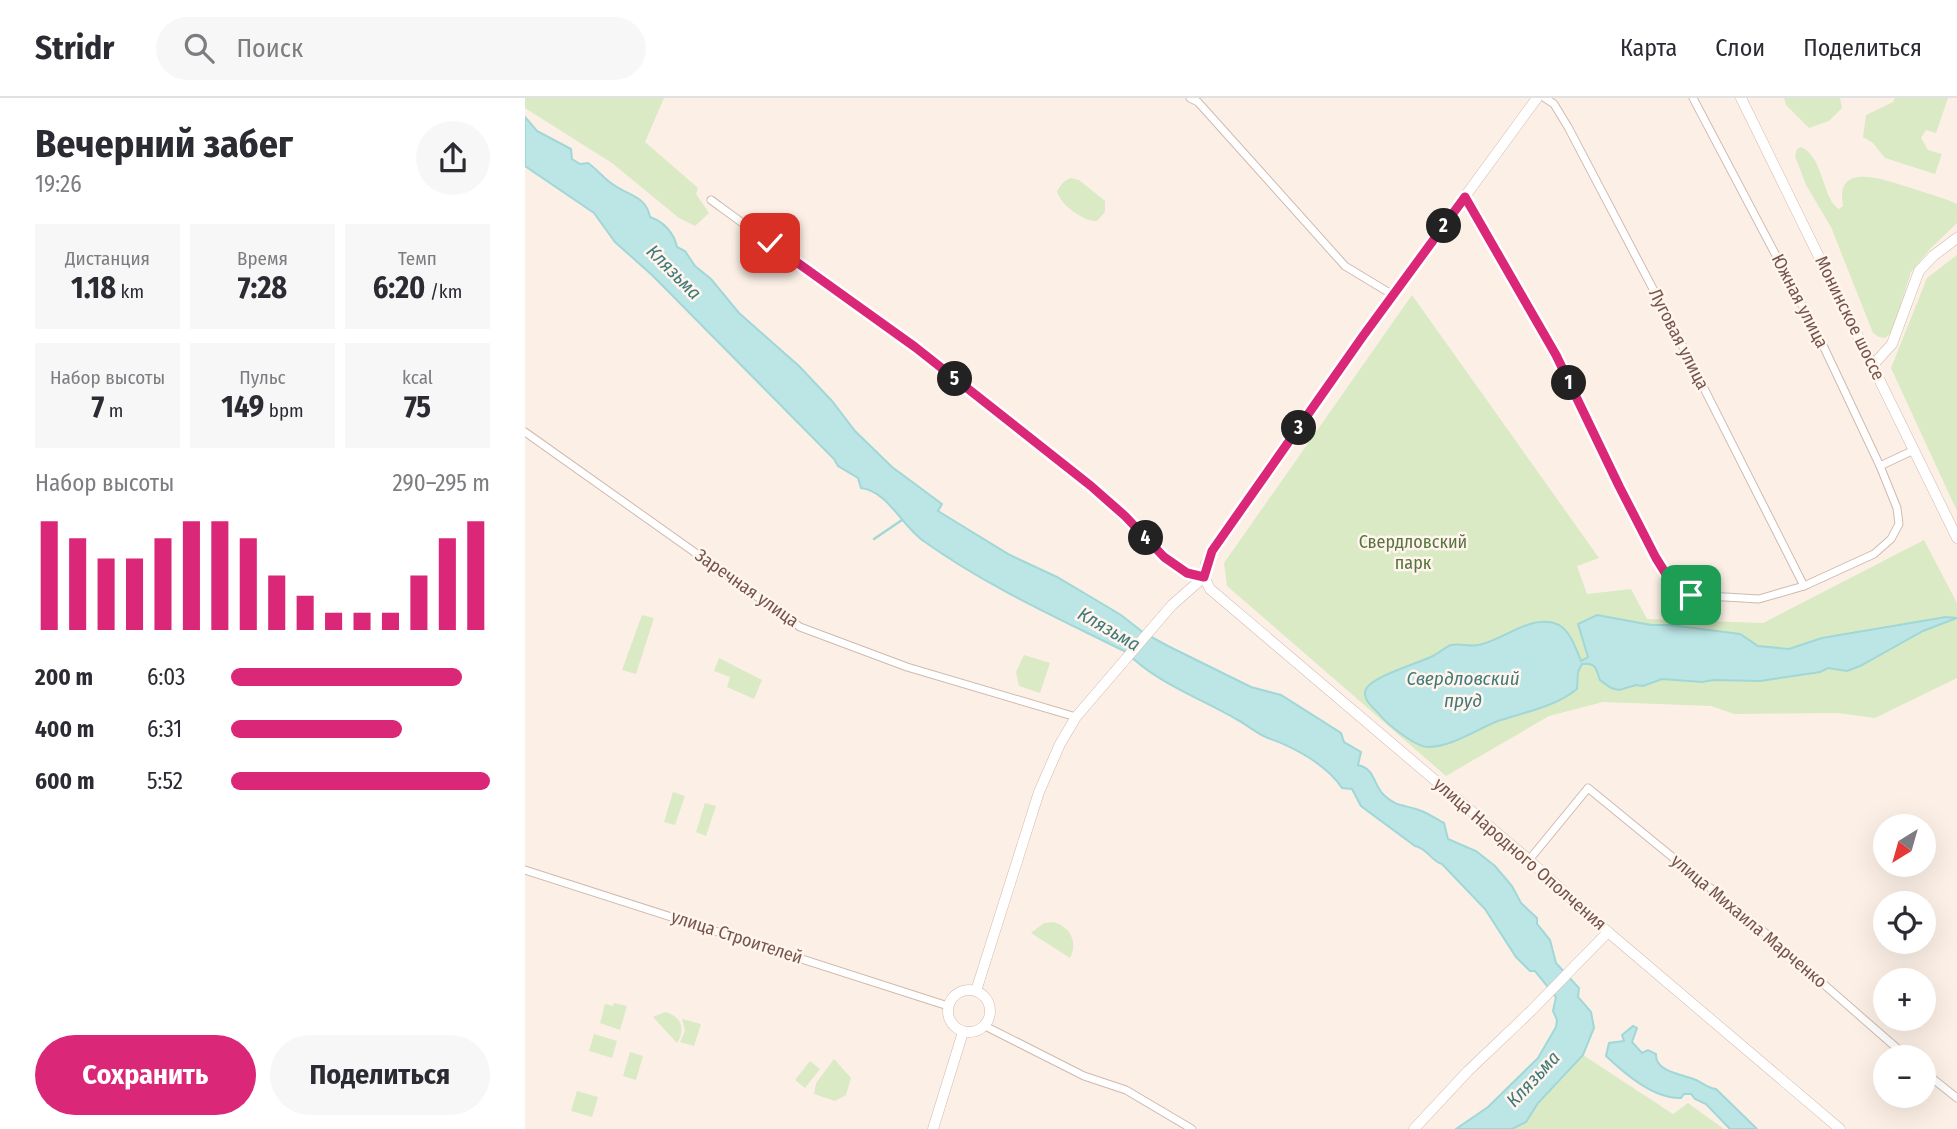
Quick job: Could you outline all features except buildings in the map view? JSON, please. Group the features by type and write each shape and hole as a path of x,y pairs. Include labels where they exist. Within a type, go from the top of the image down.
{"street":[{"path":"1189,98 1198,102 1345,266 1394,295"},
{"path":"977,991 1039,792 1053,757 1076,717 1172,606 1204,577 1212,551 1537,98"},
{"name":"Луговая улица","path":"1545,98 1554,104 1575,139 1804,586"},
{"name":"Южная улица","path":"1693,98 1820,339 1897,508 1899,524 1891,539 1874,554 1804,586"},
{"name":"Монинское шоссе","path":"1741,98 1957,538"},
{"path":"1465,197 1556,355 1625,498 1676,590 1691,595 1759,599 1804,586"},
{"path":"712,200 915,347 1125,516 1164,557 1187,573 1204,577"},
{"path":"1874,365 1892,344 1919,271 1933,256 1957,238"},
{"name":"Заречная улица","path":"525,432 800,627 907,667 1076,717"},
{"path":"1880,466 1915,450"},
{"name":"улица Народного Ополчения","path":"1204,577 1210,589 1840,1129"},
{"name":"улица Михаила Марченко","path":"1529,860 1588,788 1765,932 1893,1045"},
{"name":"улица Строителей","path":"525,870 948,1006"},
{"path":"1414,1129 1468,1071 1608,932"},
{"path":"963,991 977,991 989,1002 991,1010 985,1026 979,1031 963,1032 949,1019 948,1006 951,999 963,991"},
{"path":"985,1026 1084,1076 1126,1090 1192,1129"},
{"path":"933,1129 963,1032"},
{"path":"1936,1081 1957,1098"}],"green space":[{"path":"525,98 664,98 645,142 698,188 696,194 709,213 695,226 679,218 612,163 525,108"},
{"path":"1784,98 1840,98 1842,108 1829,121 1809,128 1786,105"},
{"path":"1895,98 1948,98 1936,133 1926,130 1921,138 1928,150 1942,154 1935,174 1885,158 1873,143 1863,137 1866,115 1893,102"},
{"path":"1801,147 1809,152 1819,168 1829,197 1839,209 1843,206 1842,191 1846,182 1865,177 1889,181 1957,204 1957,223 1911,272 1892,332 1885,338 1873,333 1831,227 1806,185 1795,156 1797,149"},
{"path":"1071,178 1079,180 1105,201 1105,212 1097,221 1079,216 1059,196 1057,191"},
{"path":"1957,255 1957,511 1891,368 1927,278"},
{"name":"Свердловский парк","path":"1412,295 1599,558 1577,566 1587,594 1631,589 1647,619 1763,623 1924,540 1957,603 1957,678 1875,718 1838,713 1734,714 1711,706 1603,702 1549,716 1446,776 1227,586 1224,563"},
{"path":"642,615 654,618 636,674 622,670"},
{"path":"1024,655 1050,663 1040,693 1019,686 1016,672"},
{"path":"719,658 762,680 754,699 727,687 730,677 714,671"},
{"path":"673,792 685,796 675,825 664,822"},
{"path":"705,803 716,806 706,836 696,832"},
{"path":"1054,922 1065,928 1071,936 1073,946 1070,958 1031,933 1044,923"},
{"path":"614,1003 627,1006 620,1030 600,1023 605,1004 613,1006"},
{"path":"665,1012 675,1017 680,1024 681,1033 677,1043 653,1017"},
{"path":"682,1019 701,1024 694,1046 680,1042 685,1031"},
{"path":"594,1034 617,1041 612,1058 589,1051"},
{"path":"630,1052 643,1056 636,1080 623,1076"},
{"path":"1583,1055 1673,1114 1688,1103 1724,1129 1512,1129 1526,1122 1538,1103"},
{"path":"834,1059 851,1078 846,1095 835,1101 814,1094 816,1083"},
{"path":"810,1061 820,1069 805,1088 795,1080"},
{"path":"577,1091 598,1097 592,1117 571,1111"}],"water":[{"name":"Клязьма","path":"525,117 537,131 571,149 572,159 580,164 588,163 611,183 641,201 650,217 671,232 677,247 685,251 695,266 711,279 739,313 799,366 832,401 855,431 892,467 942,504 938,511 1010,555 1057,577 1121,615 1144,633 1251,687 1281,695 1341,733 1344,742 1361,752 1358,765 1368,770 1389,800 1422,811 1444,823 1448,839 1476,851 1495,866 1512,886 1521,903 1537,918 1537,924 1550,940 1556,963 1579,988 1578,997 1591,1012 1594,1028 1583,1055 1538,1103 1526,1122 1512,1129 1456,1129 1488,1107 1538,1058 1556,1027 1557,1020 1553,1011 1556,997 1535,971 1530,971 1516,957 1485,909 1442,864 1361,806 1352,789 1342,788 1328,772 1309,758 1151,673 1126,652 998,588 917,536 887,503 871,491 861,488 858,478 838,466 653,276 615,242 594,213 525,166"},
{"name":"Свердловский пруд","path":"1597,615 1651,625 1740,634 1758,646 1789,649 1822,638 1946,617 1957,618 1923,631 1847,671 1828,668 1820,672 1760,681 1702,682 1662,679 1619,690 1600,680 1593,666 1582,664 1578,672 1577,689 1568,695 1549,705 1498,721 1455,741 1437,746 1423,746 1403,735 1384,719 1365,696 1366,689 1377,679 1433,656 1449,646 1478,645 1538,622 1549,622 1563,628 1573,641 1581,661 1588,657 1578,624"},
{"path":"1633,1026 1637,1028 1632,1042 1642,1053 1648,1050 1656,1054 1660,1065 1665,1069 1716,1089 1757,1129 1730,1129 1706,1104 1691,1094 1684,1094 1681,1098 1661,1094 1650,1090 1622,1070 1606,1056 1609,1043 1624,1041 1622,1035"}],"waterway":[{"path":"874,539 902,520"}],"route":[{"path":"770,243 915,347 1091,486 1125,516 1164,557 1187,573 1204,577 1206,563 1212,551 1363,336 1465,197 1556,355 1656,558 1676,590 1691,595"}]}
